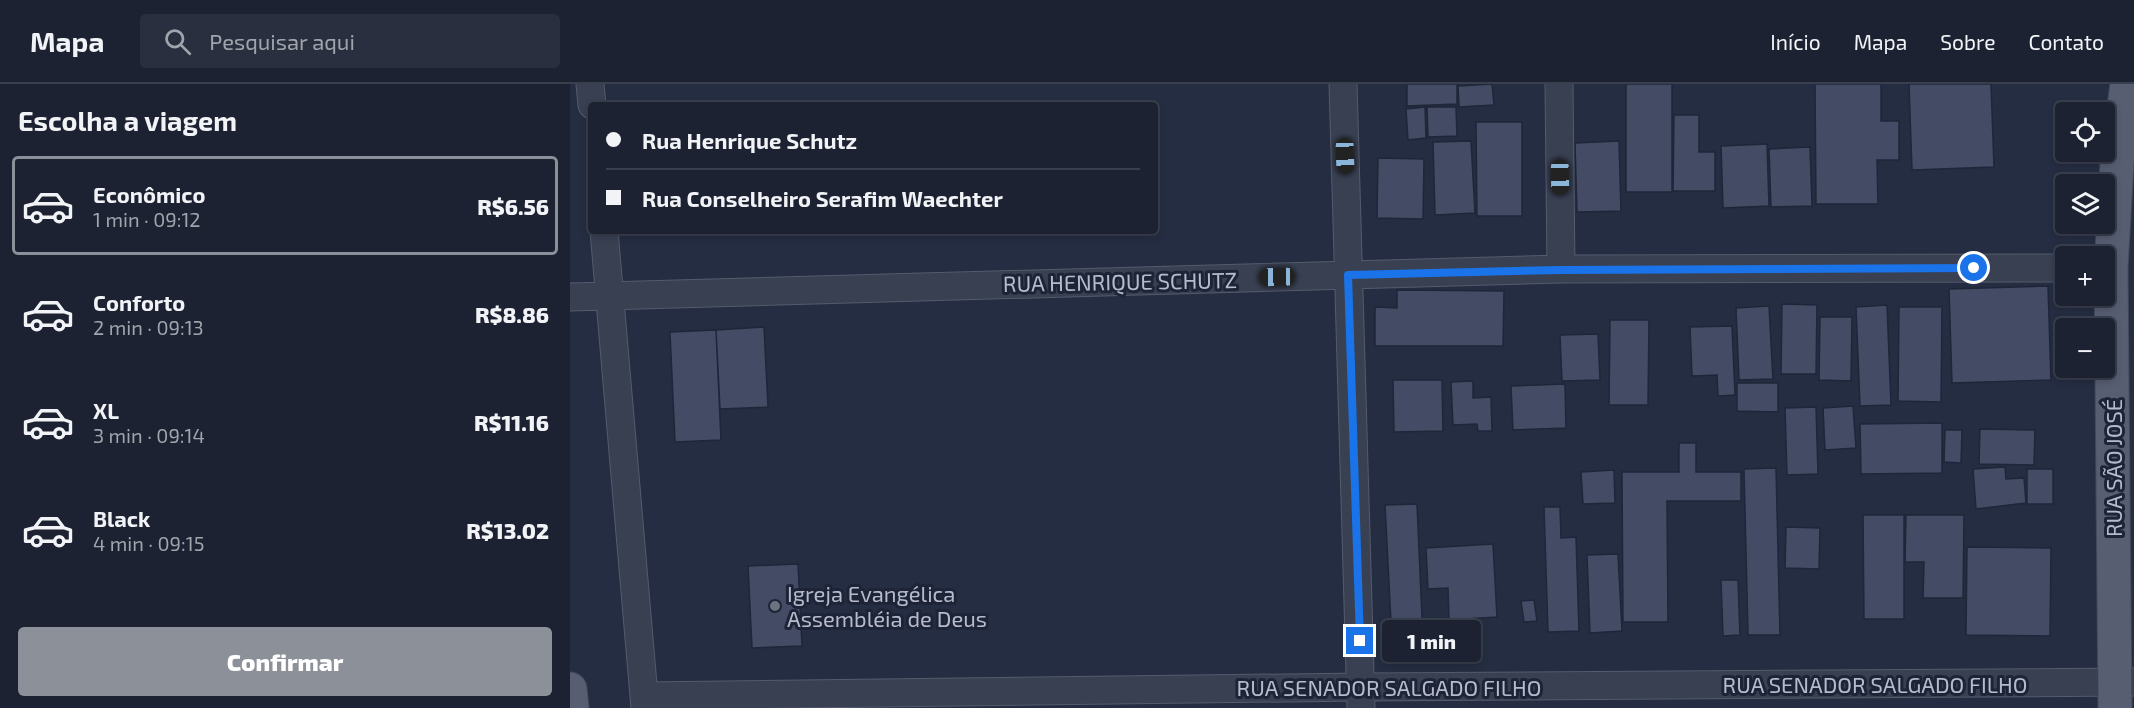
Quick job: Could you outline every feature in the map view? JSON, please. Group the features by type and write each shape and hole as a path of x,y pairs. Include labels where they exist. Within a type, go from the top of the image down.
{"main road":[{"name":"RUA SÃO JOSÉ","path":"2110,246 2127,84"},
{"name":"RUA SÃO JOSÉ","path":"2111,306 2124,445 2121,691"},
{"path":"570,689 572,708"}],"street":[{"path":"590,84 592,102"},
{"path":"1343,84 1361,698"},
{"path":"1559,84 1561,270"},
{"path":"604,234 644,702"},
{"name":"RUA HENRIQUE SCHUTZ","path":"570,297 609,294 1561,270 2055,268"},
{"name":"RUA SENADOR SALGADO FILHO","path":"644,702 2121,691"}],"building":[{"path":"1407,84 1457,84 1457,104 1407,106"},
{"path":"1492,84 1494,105 1459,107 1458,86"},
{"path":"1626,84 1672,84 1672,192 1626,192"},
{"path":"1815,84 1881,84 1881,121 1899,121 1899,160 1877,160 1878,204 1816,204"},
{"path":"1909,84 1991,84 1994,167 1912,170"},
{"path":"1425,107 1426,138 1408,140 1406,109"},
{"path":"1427,107 1456,107 1457,136 1428,137"},
{"path":"1674,115 1699,115 1699,152 1715,152 1715,191 1673,191"},
{"path":"1476,122 1522,122 1522,216 1477,216"},
{"path":"1471,141 1475,213 1435,215 1433,142"},
{"path":"1619,141 1621,211 1577,212 1575,143"},
{"path":"1767,144 1769,206 1723,208 1721,146"},
{"path":"1810,147 1812,206 1771,207 1769,149"},
{"path":"1378,158 1424,159 1423,219 1377,218"},
{"path":"2048,286 2051,380 1952,383 1949,289"},
{"path":"1397,290 1504,291 1503,346 1375,346 1375,307 1397,308"},
{"path":"1782,304 1817,305 1816,374 1781,374"},
{"path":"1887,305 1891,405 1860,406 1856,307"},
{"path":"1769,306 1773,379 1739,380 1736,308"},
{"path":"1899,307 1942,307 1941,402 1898,401"},
{"path":"1820,317 1852,317 1851,381 1819,380"},
{"path":"1610,320 1649,320 1648,405 1609,405"},
{"path":"1732,326 1735,395 1718,396 1717,375 1692,376 1690,327"},
{"path":"764,327 768,407 720,409 716,330"},
{"path":"716,330 721,440 675,442 670,332"},
{"path":"1598,334 1600,380 1562,381 1560,335"},
{"path":"1393,380 1442,380 1443,431 1394,432"},
{"path":"1473,381 1473,398 1491,397 1492,431 1478,431 1477,424 1453,425 1451,382"},
{"path":"1737,383 1778,383 1778,412 1737,411"},
{"path":"1565,384 1566,428 1513,430 1511,386"},
{"path":"1853,406 1856,448 1825,450 1823,408"},
{"path":"1816,407 1818,474 1787,475 1785,408"},
{"path":"1942,423 1942,473 1861,474 1860,424"},
{"path":"1980,429 2035,430 2034,465 1979,464"},
{"path":"1945,430 1962,430 1961,463 1944,462"},
{"path":"1679,443 1696,443 1696,472 1741,472 1741,501 1667,501 1668,622 1623,622 1622,472 1679,472"},
{"path":"2005,467 2006,479 2024,478 2026,503 1976,509 1973,469"},
{"path":"1776,468 1780,635 1748,635 1744,469"},
{"path":"2027,469 2053,469 2053,504 2027,504"},
{"path":"1614,470 1615,503 1583,504 1581,472"},
{"path":"1417,504 1423,640 1392,642 1385,505"},
{"path":"1544,507 1560,507 1561,538 1576,537 1579,631 1548,632"},
{"path":"1863,515 1904,515 1904,619 1864,619"},
{"path":"1906,515 1964,515 1963,598 1923,598 1924,562 1905,562"},
{"path":"1786,527 1820,528 1819,569 1785,568"},
{"path":"1493,544 1497,617 1449,620 1448,588 1428,589 1426,548"},
{"path":"1967,547 2051,548 2050,636 1966,635"},
{"path":"1618,554 1622,631 1590,633 1587,555"},
{"name":"Igreja Evangélica Assembléia de Deus","path":"798,564 802,646 752,648 748,566"},
{"path":"1721,580 1738,580 1740,635 1723,636"},
{"path":"1534,600 1537,621 1524,622 1521,601"}],"place":[{"name":"Igreja Evangélica Assembléia de Deus","path":"775,606"}],"route":[{"path":"1360,641 1348,275 1561,270 1974,268"}]}
